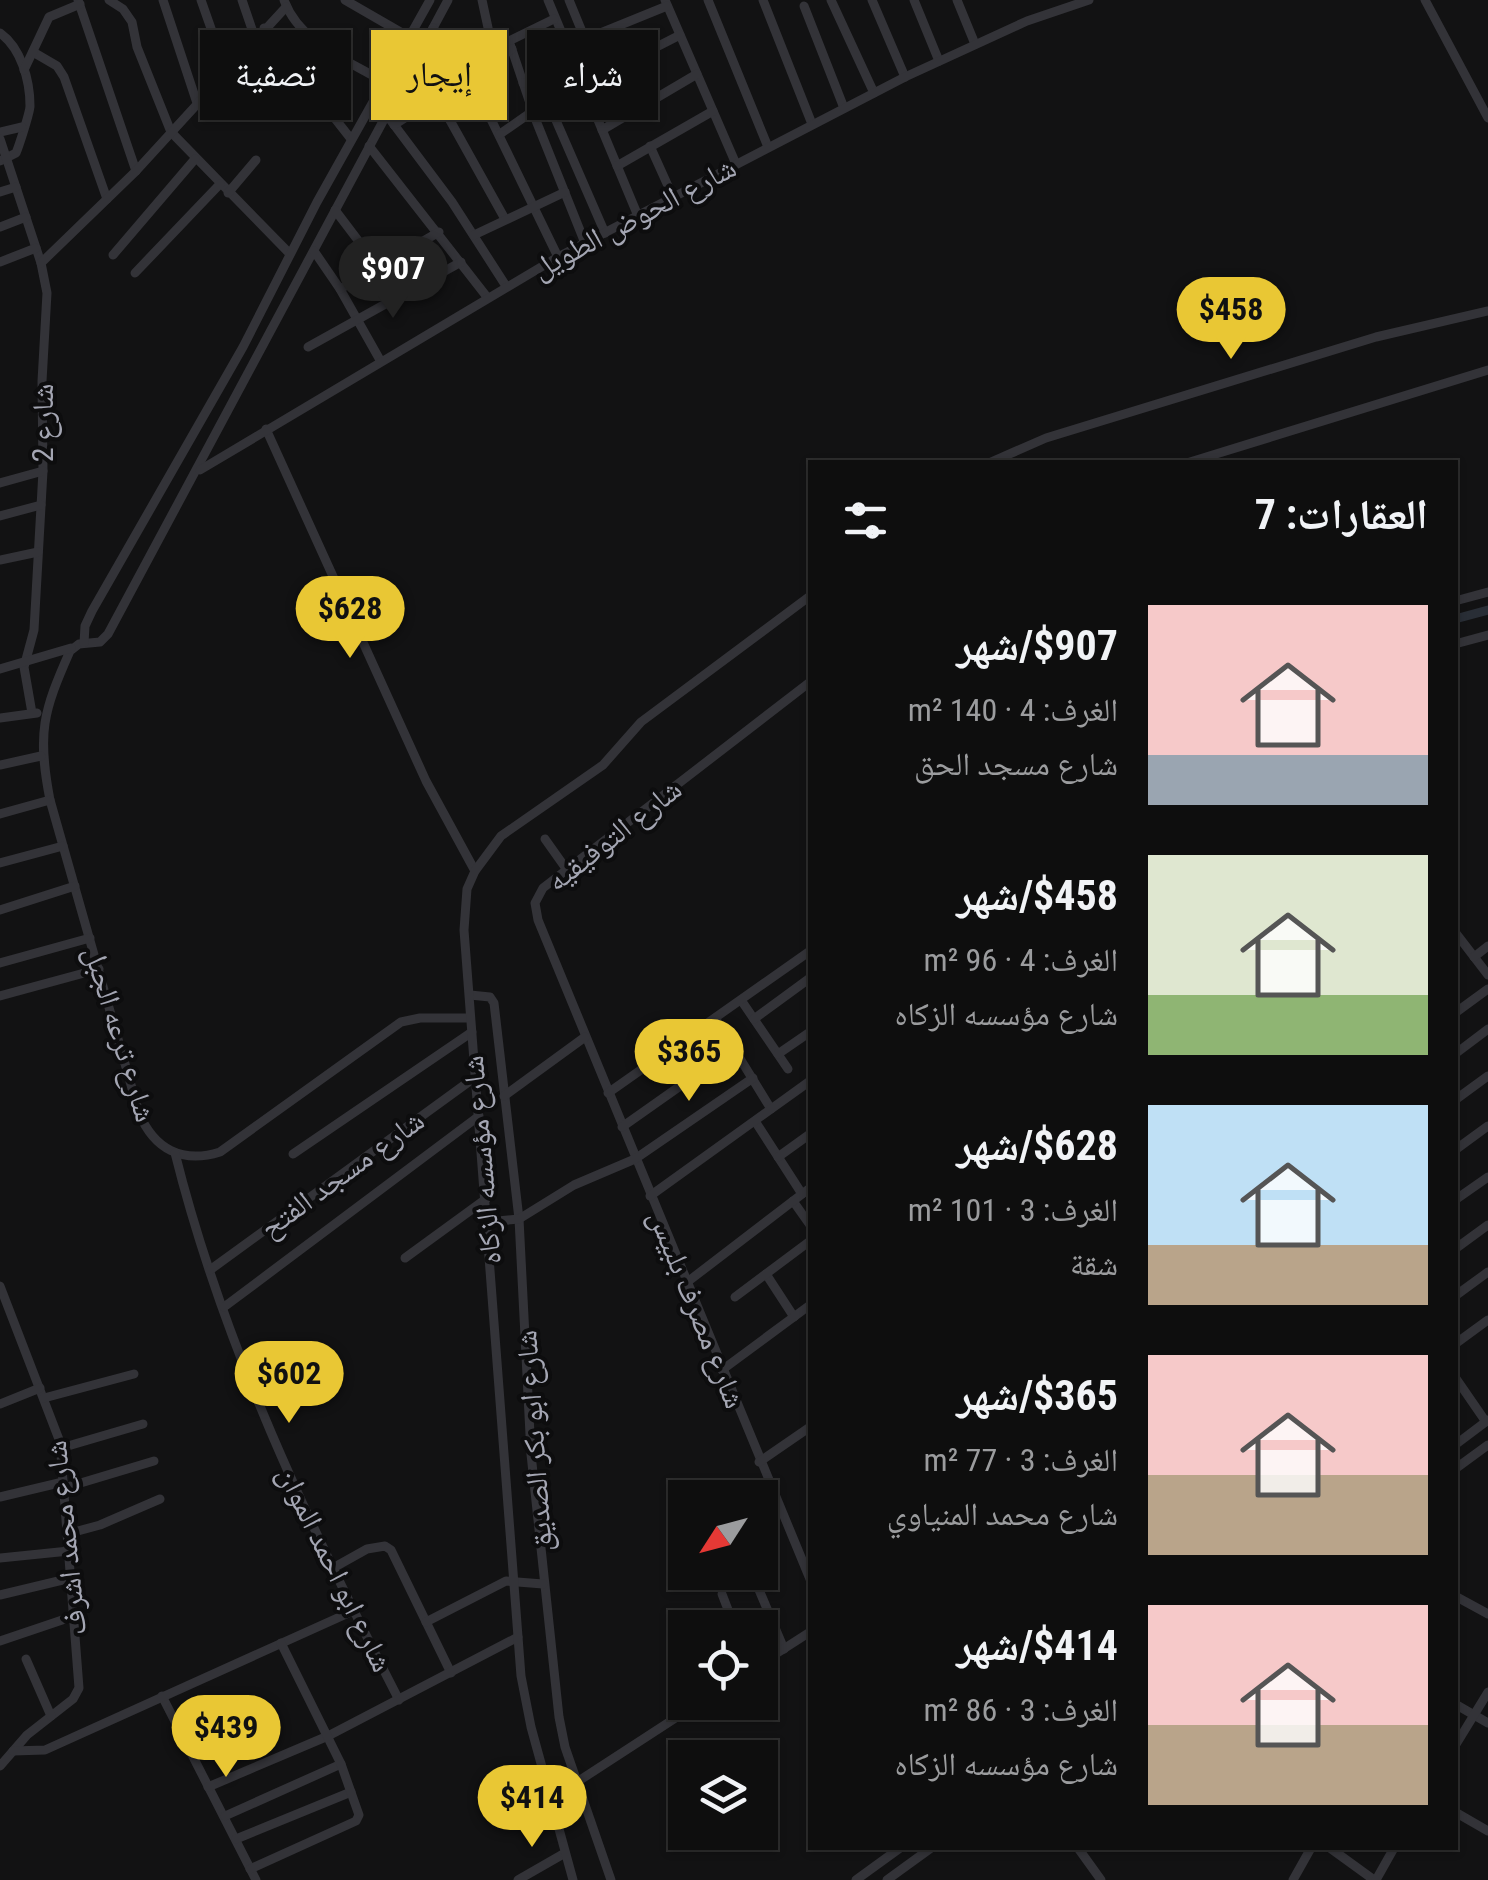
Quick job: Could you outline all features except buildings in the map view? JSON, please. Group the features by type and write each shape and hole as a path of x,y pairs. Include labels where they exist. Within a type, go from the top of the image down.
{"street":[{"path":"109,0 132,22 137,47 170,132 290,254"},
{"path":"163,0 197,103"},
{"path":"201,0 212,30"},
{"path":"242,0 252,30"},
{"path":"345,0 397,30"},
{"name":"شارع ترعه الجبل","path":"413,30 430,0"},
{"name":"شارع ترعه الجبل","path":"433,28 448,0"},
{"path":"482,0 488,30"},
{"path":"548,0 558,30"},
{"path":"569,0 581,30"},
{"path":"708,0 768,147"},
{"path":"763,0 812,124"},
{"path":"831,0 874,93"},
{"path":"872,0 905,77"},
{"path":"914,0 939,61"},
{"path":"957,0 975,44"},
{"name":"شارع الحوض الطويل","path":"197,471 558,257 905,77 1028,20 1089,0"},
{"path":"1425,0 1488,118"},
{"path":"23,71 49,17 79,2 136,171"},
{"path":"371,74 304,34 285,3 264,28 363,139 487,297"},
{"path":"605,30 666,3 736,164"},
{"path":"804,6 844,108"},
{"path":"527,92 510,38 554,19"},
{"path":"0,33 14,44 30,106 16,153 3,160"},
{"path":"658,46 680,35"},
{"path":"507,52 512,49"},
{"path":"33,52 57,66 64,78 107,199"},
{"path":"602,130 697,74"},
{"path":"524,83 538,79 605,233"},
{"path":"41,264 136,171 200,100"},
{"path":"617,166 713,112"},
{"path":"500,134 527,115"},
{"name":"شارع ترعه الجبل","path":"79,645 94,644 104,638 197,471 335,210 371,117"},
{"name":"شارع ترعه الجبل","path":"380,120 363,139 290,254 243,347 92,611 79,645 50,695 42,756 50,800 146,1130 158,1144 189,1157 220,1152 401,1022 470,1018"},
{"path":"390,120 506,286"},
{"path":"394,125 402,120"},
{"path":"450,120 506,219"},
{"path":"493,120 558,257"},
{"path":"537,120 585,243"},
{"path":"598,120 638,216"},
{"path":"0,135 22,127"},
{"name":"شارع 2","path":"0,135 3,160 41,264 48,304 42,381 44,471 34,630 25,662 32,713"},
{"path":"650,146 672,197"},
{"path":"113,255 195,160"},
{"path":"228,192 256,160"},
{"path":"135,273 220,184"},
{"path":"0,192 16,187"},
{"path":"474,235 565,192"},
{"path":"335,210 379,268"},
{"path":"0,227 26,218"},
{"path":"340,289 438,232"},
{"path":"0,262 36,248"},
{"path":"314,250 380,360"},
{"path":"308,348 460,262"},
{"path":"996,460 1046,438 1376,336 1488,311"},
{"path":"1196,460 1488,370"},
{"path":"266,430 426,782 475,870"},
{"path":"0,483 44,471"},
{"path":"0,516 41,505"},
{"path":"0,560 38,552"},
{"path":"1458,600 1488,592"},
{"name":"شارع مؤسسه الزكاه","path":"573,1880 525,1702 464,909 475,870 501,836 603,764 641,722 808,597"},
{"path":"1458,643 1488,636"},
{"path":"0,669 79,645"},
{"name":"شارع التوفيقيه","path":"586,1038 536,912 538,895 808,684"},
{"path":"0,718 45,714"},
{"path":"0,765 42,756"},
{"path":"0,814 50,800"},
{"path":"545,839 566,870"},
{"path":"0,863 63,846"},
{"path":"0,910 76,886"},
{"path":"1458,936 1488,975"},
{"path":"0,963 90,938"},
{"path":"1474,957 1488,946"},
{"path":"1458,954 1466,947"},
{"path":"608,1093 808,953"},
{"path":"0,996 99,970"},
{"path":"754,1018 808,979"},
{"path":"1458,1012 1488,989"},
{"name":"شارع ابو بكر الصديق","path":"470,999 490,997 494,1003 520,1219 531,1454 561,1732 611,1880"},
{"path":"741,1000 788,1069"},
{"path":"715,1018 771,1110"},
{"path":"1459,1051 1488,1030"},
{"path":"293,1154 472,1032"},
{"path":"778,1054 808,1033"},
{"path":"504,1096 586,1038"},
{"name":"شارع مصرف بلبيس","path":"586,1038 808,1574"},
{"path":"622,1127 734,1048"},
{"path":"1458,1098 1488,1076"},
{"name":"شارع مسجد الفتح","path":"210,1270 474,1078"},
{"path":"488,1222 520,1219 574,1186 635,1159 753,1078"},
{"path":"650,1196 808,1082"},
{"path":"224,1307 479,1116"},
{"path":"755,1121 801,1194 808,1218"},
{"path":"1458,1148 1488,1126"},
{"path":"778,1157 808,1135"},
{"name":"شارع ابو احمد الموان","path":"175,1154 191,1217 284,1468 398,1700"},
{"path":"1458,1198 1488,1176"},
{"path":"686,1284 801,1194"},
{"path":"404,1258 486,1198"},
{"path":"1458,1247 1488,1225"},
{"path":"735,1297 808,1242"},
{"path":"1458,1294 1488,1272"},
{"path":"766,1274 794,1317"},
{"name":"شارع محمد اشرف","path":"0,1286 61,1448 79,1688 0,1766"},
{"path":"722,1370 808,1306"},
{"path":"1458,1342 1488,1320"},
{"path":"0,1404 134,1374"},
{"path":"1458,1443 1487,1421 1459,1391"},
{"path":"61,1448 143,1424"},
{"path":"759,1462 808,1428"},
{"path":"1458,1467 1488,1445"},
{"path":"0,1497 154,1461"},
{"path":"67,1534 100,1525 160,1499"},
{"path":"333,1568 367,1548 388,1547 450,1673"},
{"path":"0,1558 69,1551"},
{"path":"0,1594 71,1578"},
{"path":"426,1622 502,1582 543,1584"},
{"path":"759,1590 784,1649"},
{"path":"722,1594 729,1610"},
{"path":"1458,1598 1488,1614"},
{"path":"13,1751 45,1750 353,1611"},
{"path":"0,1641 74,1616"},
{"path":"778,1653 808,1633"},
{"path":"208,1787 328,1736 518,1637"},
{"path":"250,1868 356,1822 359,1811 328,1736 280,1643"},
{"path":"26,1658 51,1716"},
{"path":"1458,1741 1488,1692"},
{"path":"162,1696 256,1880"},
{"path":"1458,1706 1488,1723"},
{"path":"549,1793 577,1782 672,1720"},
{"path":"225,1816 341,1764"},
{"path":"236,1839 352,1792"},
{"path":"1458,1814 1488,1831"},
{"path":"856,1880 897,1850"},
{"path":"887,1880 928,1850"},
{"path":"1079,1850 1101,1880"},
{"path":"1293,1880 1311,1850"},
{"path":"1333,1850 1375,1880 1393,1850"},
{"path":"518,1880 565,1854"}],"waterway":[{"path":"1458,618 1488,610"}]}
